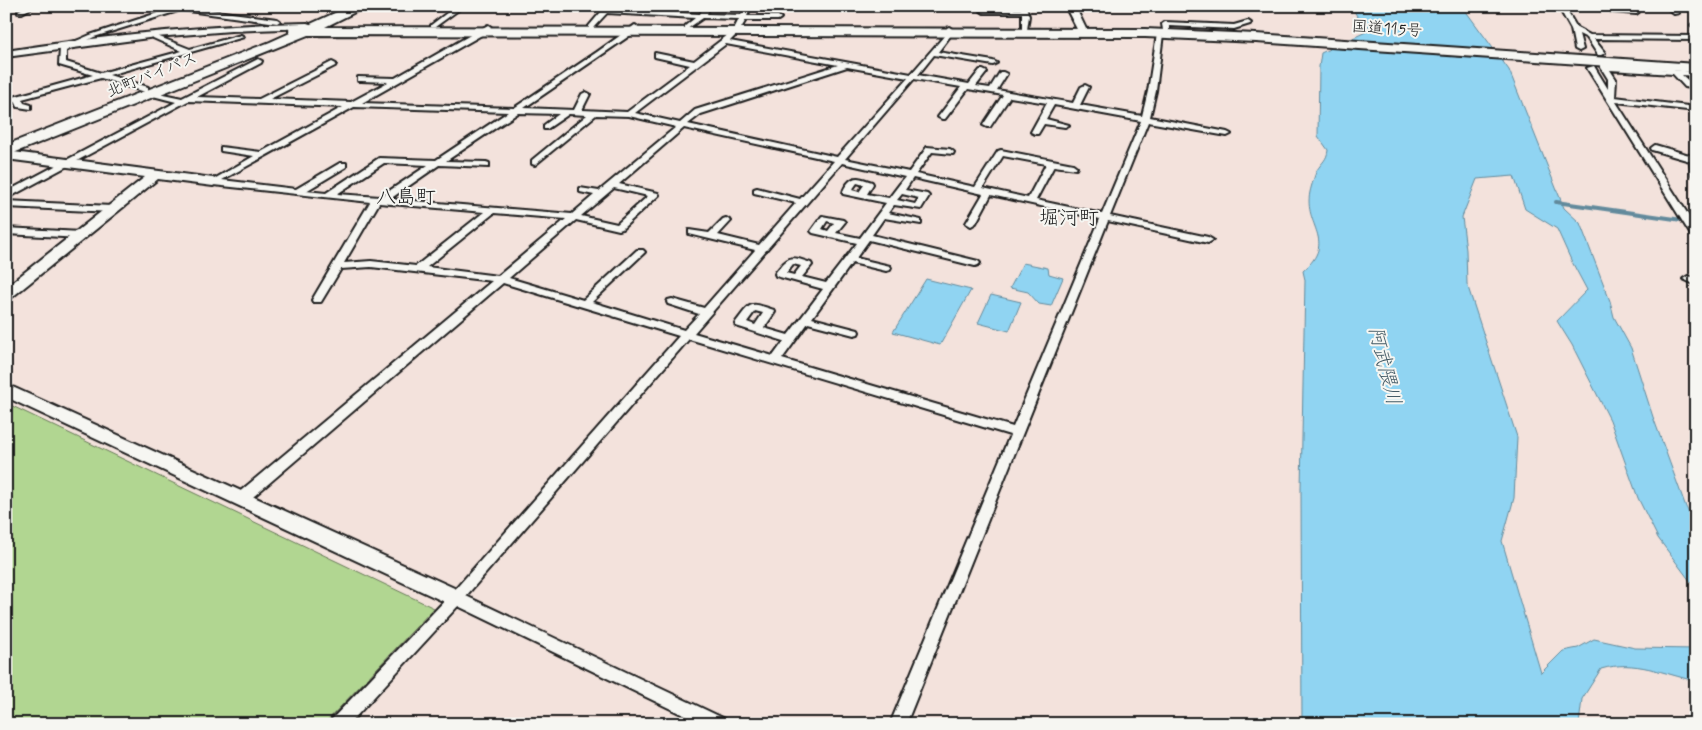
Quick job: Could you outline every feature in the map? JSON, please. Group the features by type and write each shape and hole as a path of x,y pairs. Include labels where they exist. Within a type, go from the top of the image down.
{"highway":[{"path":"308,28 348,6"},
{"path":"308,28 361,6"},
{"name":"国道115号","path":"308,28 434,26 486,29 591,27 634,29 739,25 949,31 1163,32 1257,36 1583,58 1696,68"},
{"name":"国道115号","path":"308,28 634,29 739,25"},
{"name":"北町バイパス","path":"6,150 308,28"},
{"name":"国道115号","path":"949,31 1025,29 1082,31"},
{"name":"国道115号","path":"1583,58 1696,63"},
{"name":"北町バイパス","path":"6,143 149,91"}],"street":[{"path":"20,12 32,6"},
{"path":"434,26 461,6"},
{"path":"687,27 699,16 703,15 708,6"},
{"path":"629,114 725,42 739,25 749,6"},
{"path":"1070,6 1082,31"},
{"path":"1562,6 1574,29 1583,58 1612,99 1696,235"},
{"path":"1668,6 1676,13"},
{"path":"63,50 92,36 184,7 277,21"},
{"path":"591,27 609,8 699,16 739,25 778,18"},
{"path":"1613,8 1636,12"},
{"path":"1613,8 1620,20"},
{"path":"984,11 1024,9 1025,29"},
{"path":"898,724 1145,120 1164,24 1234,27 1248,23"},
{"path":"6,54 78,43 219,28 308,28"},
{"path":"6,59 156,37 308,28"},
{"path":"213,182 486,29"},
{"path":"317,300 380,199 439,163 634,29"},
{"path":"1574,29 1589,37 1601,53"},
{"path":"338,724 456,598 705,312 762,250 933,53 949,31"},
{"path":"156,37 189,51"},
{"path":"6,101 241,37"},
{"path":"1589,37 1696,38"},
{"path":"1681,38 1696,48"},
{"path":"725,42 1227,134"},
{"path":"63,50 62,63 149,91 185,100 629,114 1208,240"},
{"path":"933,53 993,63"},
{"path":"658,55 696,64"},
{"path":"786,62 800,56"},
{"path":"6,196 258,61"},
{"path":"260,102 332,64"},
{"path":"242,498 698,112 848,64"},
{"path":"1612,99 1612,79 1605,66 1676,74 1696,74"},
{"path":"942,117 983,72"},
{"path":"992,91 1004,74"},
{"path":"1676,74 1688,84 1696,87"},
{"path":"361,79 397,80"},
{"path":"1076,106 1085,87"},
{"path":"576,112 586,94"},
{"path":"987,125 1008,94"},
{"path":"17,98 21,105 28,107"},
{"path":"1612,99 1696,109"},
{"path":"1035,132 1052,102"},
{"path":"547,127 566,112"},
{"path":"535,162 594,113"},
{"path":"1041,121 1065,125"},
{"path":"775,361 930,148 950,152"},
{"path":"1656,148 1695,160 1696,175"},
{"path":"224,149 264,155"},
{"path":"977,190 1001,153 1073,167"},
{"path":"6,155 154,176 328,196 574,217 619,227 656,195 612,184"},
{"path":"328,196 382,160 486,165"},
{"path":"1030,202 1051,163"},
{"path":"298,192 343,165"},
{"path":"6,295 154,176"},
{"path":"583,190 600,194"},
{"path":"757,191 802,202"},
{"path":"861,195 918,207 924,196 899,191"},
{"path":"972,222 988,192"},
{"path":"6,204 112,210"},
{"path":"419,269 492,210"},
{"path":"882,214 918,222"},
{"path":"711,237 726,221"},
{"path":"6,230 80,235"},
{"path":"692,232 762,250"},
{"path":"830,234 864,239 976,263"},
{"path":"584,304 640,252"},
{"path":"849,259 886,268"},
{"path":"337,266 371,264 502,279 1017,434"},
{"path":"796,278 828,287"},
{"path":"672,302 705,312"},
{"path":"806,319 854,332"},
{"path":"757,329 790,339"},
{"path":"6,390 456,598 719,724"}],"green space":[{"path":"6,403 434,608 324,724 6,724"}],"water":[{"name":"阿武隈川","path":"1351,6 1462,6 1509,70 1564,208 1580,223 1610,301 1614,317 1631,348 1653,417 1686,507 1696,527 1696,589 1658,538 1638,498 1610,420 1572,345 1557,321 1587,290 1557,229 1525,209 1514,176 1477,179 1462,217 1466,250 1467,284 1517,437 1514,498 1502,541 1541,673 1563,651 1578,648 1594,639 1635,648 1696,649 1696,681 1637,667 1613,666 1601,669 1582,699 1579,724 1302,724 1301,489 1305,280 1303,271 1313,260 1318,250 1319,241 1309,204 1310,192 1316,172 1325,159 1328,150 1318,136 1321,53 1372,29 1357,16"},
{"path":"1023,263 1048,268 1049,274 1063,278 1051,306 1039,304 1028,292 1010,288"},
{"path":"926,279 971,290 940,345 893,332"},
{"path":"991,295 1021,302 1009,331 978,323"}],"waterway":[{"path":"1556,202 1696,222"}],"district":[{"name":"八島町","path":"406,197"},
{"name":"堀河町","path":"1069,218"}]}
